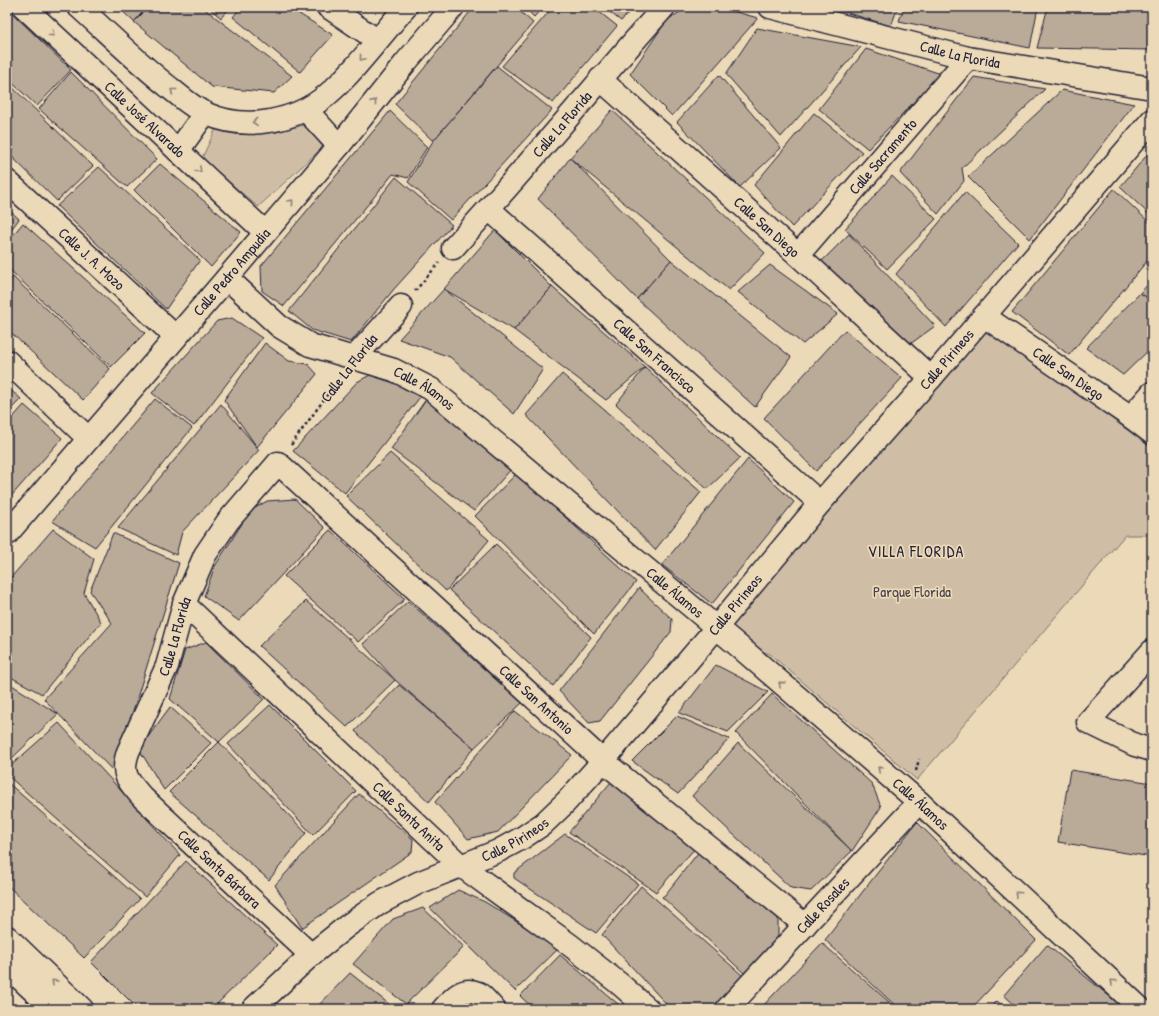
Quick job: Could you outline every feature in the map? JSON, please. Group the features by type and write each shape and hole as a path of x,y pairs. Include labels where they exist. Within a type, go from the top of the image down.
{"street":[{"name":"Calle José Alvarado","path":"24,7 266,232"},
{"path":"79,7 150,73 183,99 205,113 222,119 247,123 279,120 306,110 326,96 346,76 406,7"},
{"path":"328,7 377,40"},
{"name":"Calle Pedro Ampudia","path":"7,534 339,146 406,62 453,7"},
{"name":"Calle La Florida","path":"453,248 664,7"},
{"name":"Calle La Florida","path":"770,7 968,58 1152,88"},
{"name":"Calle Sacramento","path":"798,255 968,58"},
{"name":"Calle San Diego","path":"600,79 798,255 931,378"},
{"path":"306,110 339,146"},
{"path":"178,151 205,113"},
{"name":"Calle Pirineos","path":"253,1009 311,955 347,926 380,903 418,883 498,851 522,838 543,824 566,802 603,761 716,628 820,503 931,378 1152,120"},
{"name":"Calle J. A. Mozo","path":"7,181 176,337"},
{"name":"Calle San Francisco","path":"489,208 820,503"},
{"name":"Calle Álamos","path":"227,278 279,326 310,345 394,370 431,389 716,628 919,802 1141,1009"},
{"name":"Calle La Florida","path":"354,358 401,306"},
{"name":"Calle San Diego","path":"984,316 1152,433"},
{"path":"7,361 88,438"},
{"path":"1131,417 1152,393"},
{"name":"Calle La Florida","path":"128,781 124,772 125,760 166,666 184,604 205,555 228,521 278,463"},
{"name":"Calle San Antonio","path":"278,463 603,761 805,924"},
{"name":"Calle Santa Anita","path":"184,604 460,865 570,945 621,985 648,1009"},
{"path":"1152,651 1088,722 1135,745 1152,750"},
{"name":"Calle Santa Bárbara","path":"128,781 144,798 311,955"},
{"name":"Calle Rosales","path":"727,1009 919,802"},
{"path":"7,937 82,1009"},
{"path":"7,966 53,1009"},
{"path":"445,1008 460,992 469,991 478,993 494,1009"}],"path":[{"path":"401,306 453,248"},
{"name":"Calle La Florida","path":"278,463 354,358"}],"green space":[{"path":"218,124 249,133 276,132 304,125 323,147 258,207 202,158"},
{"name":"Parque Florida","path":"979,332 993,332 1152,448 1152,535 1125,535 917,780 770,654 750,648 728,630 964,340"}],"building":[{"path":"118,7 147,7 134,22"},
{"path":"149,7 202,7 292,76 274,93 212,87 134,22"},
{"path":"208,7 230,7 221,18"},
{"path":"241,7 288,7 333,35 300,72 233,17"},
{"path":"359,7 369,7 365,11"},
{"path":"474,7 515,7 533,23 433,141 395,104"},
{"path":"524,7 543,7 534,17"},
{"path":"553,7 593,7 617,26 553,103 502,66"},
{"path":"603,7 634,7 621,21"},
{"path":"688,7 718,7 758,18 672,116 630,74 667,20"},
{"path":"828,7 898,7 891,26"},
{"path":"904,7 1038,7 1030,48 899,21"},
{"path":"1048,7 1152,7 1152,50 1037,48"},
{"path":"7,8 71,70 37,106 7,78"},
{"path":"757,28 861,47 781,137 726,74"},
{"path":"866,49 941,74 868,149 819,109"},
{"path":"497,66 552,110 451,220 408,182 433,141"},
{"path":"71,72 157,159 127,187 39,109"},
{"path":"719,75 781,148 740,187 677,122"},
{"path":"974,77 1045,89 962,168 964,181 938,214 900,173"},
{"path":"7,82 93,166 57,201 7,152"},
{"path":"1062,90 1134,104 1030,239 968,177"},
{"path":"612,110 765,253 729,290 570,158"},
{"path":"390,111 427,147 408,178 393,174 284,306 262,291 261,266"},
{"path":"814,113 862,152 792,227 754,185"},
{"path":"1152,149 1152,217 1120,187"},
{"path":"570,158 671,260 637,299 538,199"},
{"path":"160,164 241,232 211,267 134,190"},
{"path":"99,167 200,260 166,309 57,206"},
{"path":"892,176 936,219 887,269 845,229"},
{"path":"396,177 452,225 394,289 351,342 312,330 289,311"},
{"path":"1114,189 1152,225 1152,255 1069,355 1012,312"},
{"path":"965,192 1018,243 946,327 896,274"},
{"path":"7,208 19,219 7,235"},
{"path":"23,223 145,333 111,367 7,267 7,242"},
{"path":"495,230 552,287 514,330 444,289"},
{"path":"849,234 935,326 906,347 819,264"},
{"path":"671,260 791,357 755,407 637,299"},
{"path":"770,265 838,314 803,344 738,292"},
{"path":"13,277 110,369 83,400 7,329 7,284"},
{"path":"1152,280 1152,301 1140,293"},
{"path":"552,287 645,367 606,400 514,330"},
{"path":"444,289 543,369 514,414 450,357 399,339"},
{"path":"1140,293 1152,301 1152,347 1123,375 1086,348"},
{"path":"232,318 262,338 194,426 152,393 217,321"},
{"path":"845,330 902,378 816,471 764,418"},
{"path":"265,343 289,361 308,364 317,374 257,447 224,400"},
{"path":"645,367 740,458 707,489 616,404"},
{"path":"562,374 701,492 655,550 526,415"},
{"path":"370,375 394,383 420,397 345,493 293,451 357,382"},
{"path":"7,387 21,399 7,413"},
{"path":"429,395 512,468 474,511 391,449"},
{"path":"155,399 192,428 95,547 52,521"},
{"path":"221,404 259,450 182,532 176,555 118,528"},
{"path":"24,405 62,438 7,501 7,424"},
{"path":"390,453 489,540 446,591 346,496"},
{"path":"748,459 794,502 712,604 662,565"},
{"path":"517,473 636,582 594,634 475,516"},
{"path":"295,499 325,528 239,621 204,596 215,566 250,511 267,501"},
{"path":"53,529 94,559 84,593 101,622 42,694 7,675 7,582"},
{"path":"330,530 405,599 358,642 284,576"},
{"path":"113,533 179,563 114,772 44,699 112,623 90,591"},
{"path":"496,544 591,637 553,686 449,590"},
{"path":"639,588 672,619 671,632 600,721 589,723 559,691"},
{"path":"306,601 395,680 347,727 259,646"},
{"path":"408,601 522,703 474,748 395,680 363,644"},
{"path":"206,642 264,699 219,742 170,699 185,650"},
{"path":"716,665 768,692 728,732 679,713"},
{"path":"7,682 58,714 7,763"},
{"path":"399,685 474,748 429,802 355,731"},
{"path":"772,694 872,784 881,807 852,851 736,733"},
{"path":"270,705 356,791 313,835 228,744"},
{"path":"170,707 211,743 164,790 139,749"},
{"path":"515,711 572,755 498,832 468,839 435,802"},
{"path":"677,716 729,739 678,794 632,761"},
{"path":"59,723 180,855 145,897 7,775 7,769"},
{"path":"219,742 306,833 269,880 169,792"},
{"path":"738,743 852,851 811,891 791,888 692,796"},
{"path":"1070,770 1152,783 1152,857 1058,842"},
{"path":"7,782 140,899 84,958 7,885"},
{"path":"611,782 697,846 656,892 569,832"},
{"path":"359,794 413,839 412,852 302,928 275,885"},
{"path":"917,822 1036,940 971,1009 899,1009 825,940"},
{"path":"565,834 638,884 596,933 514,878 514,873"},
{"path":"701,849 778,912 778,939 744,973 662,897"},
{"path":"186,861 277,945 212,1009 138,1009 91,962"},
{"path":"641,886 743,976 715,1009 671,1009 602,935"},
{"path":"458,890 485,902 559,948 515,991 430,908"},
{"path":"423,908 464,947 406,1004 353,964 393,919"},
{"path":"822,943 897,1009 760,1009"},
{"path":"1047,945 1125,1009 1019,1009 1004,995"},
{"path":"560,955 624,1009 534,1009 520,996"},
{"path":"350,973 395,1009 315,1009"},
{"path":"997,1001 1007,1009 990,1009"}],"district":[{"name":"VILLA FLORIDA","path":"916,551"}]}
